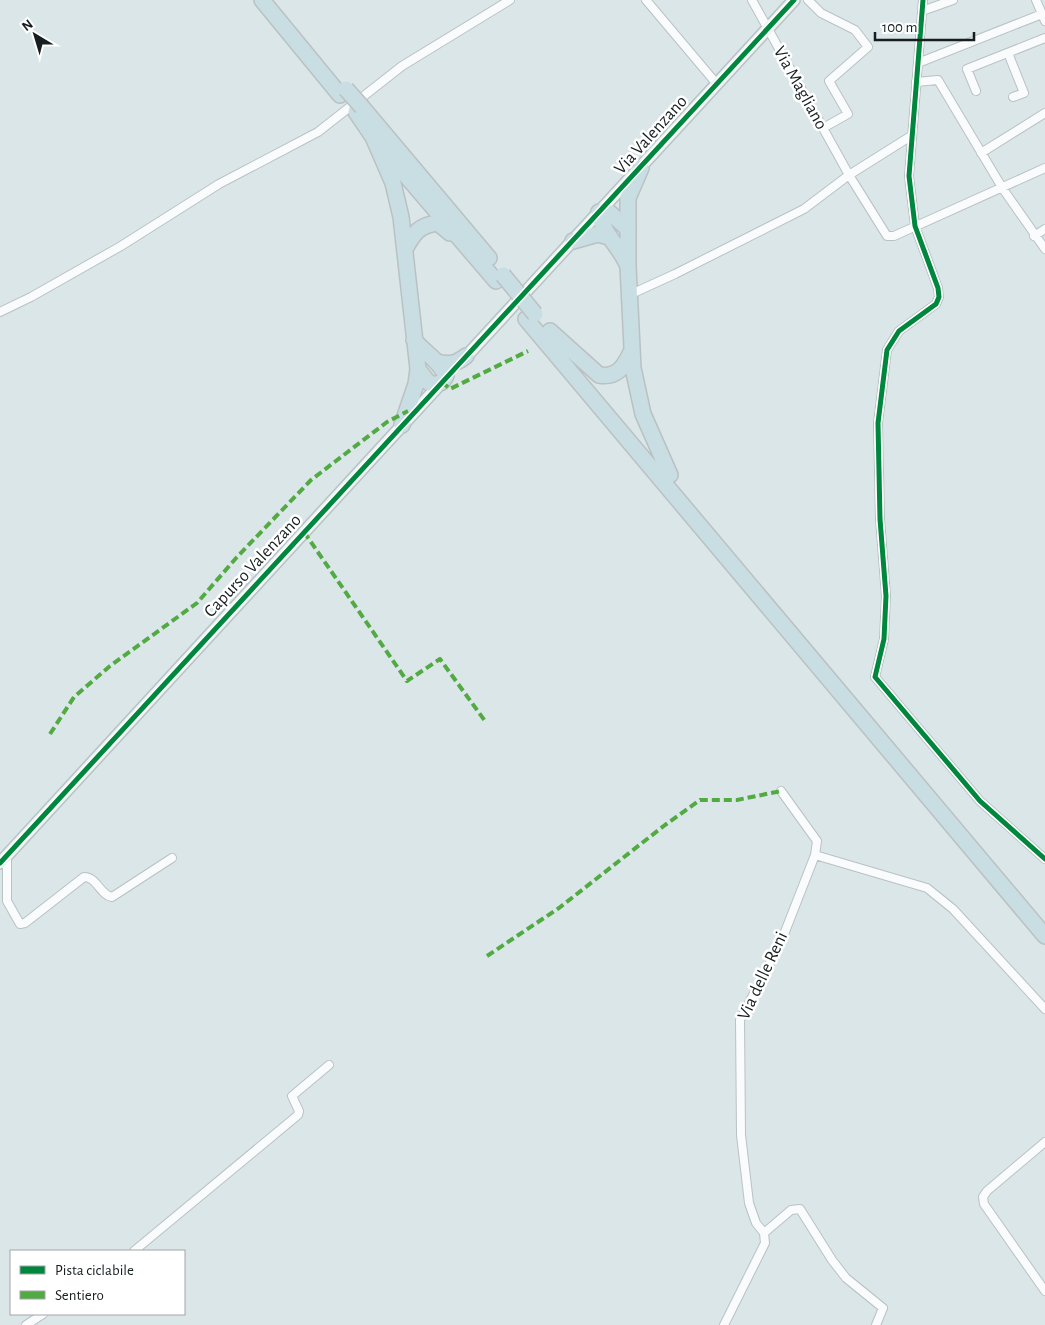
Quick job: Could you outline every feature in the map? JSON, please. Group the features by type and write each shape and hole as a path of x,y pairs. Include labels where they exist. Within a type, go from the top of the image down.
{"highway":[{"path":"262,0 359,110 496,276"},
{"path":"273,0 343,92"},
{"path":"359,110 393,183 405,248 418,369 416,384 402,425"},
{"path":"372,137 531,316 1045,936"},
{"path":"641,168 628,198 631,352 635,385 643,414 670,475"},
{"path":"628,229 610,213 599,212 600,221 609,237 617,244 628,266"},
{"path":"405,248 415,230 426,224 438,223 496,276"},
{"path":"573,241 598,234 609,237"},
{"path":"531,316 599,375 608,377 616,373 624,366 631,352"},
{"path":"550,331 1045,922"},
{"path":"414,340 429,357 437,362 458,363 466,356"},
{"path":"418,369 428,382 434,385 442,382 446,376 437,362"}],"street":[{"path":"0,312 31,297 122,246 219,184 318,132 402,66 510,0"},
{"path":"646,0 716,83"},
{"name":"Via Magliano","path":"752,0 849,175 887,236 894,236 915,226"},
{"name":"Via Valenzano","path":"528,289 794,0"},
{"path":"808,0 821,13 856,30 868,47 829,81 848,114 823,128"},
{"path":"923,0 909,176 915,226 936,277 939,297 936,304 899,331 887,350 878,424 880,519 886,596 884,639 875,677 980,801 1045,859"},
{"path":"922,11 953,0"},
{"path":"918,63 1043,17 1036,0"},
{"path":"976,91 967,69 1045,38"},
{"path":"1008,53 1024,93 1013,97"},
{"path":"916,82 938,80 1003,188 1034,236 1045,249"},
{"path":"981,153 1045,113"},
{"path":"629,295 804,209 849,175 911,136"},
{"path":"915,226 1045,168"},
{"path":"1034,236 1045,229"},
{"name":"Capurso Valenzano","path":"4,859 528,289"},
{"path":"782,791 817,841 815,855 926,888 953,908 1044,1005"},
{"name":"Via delle Reni","path":"764,1233 756,1223 749,1203 741,1135 740,1020 781,942 815,855"},
{"path":"4,859 7,901 20,924 25,923 84,877 91,878 106,896 112,896 172,858"},
{"path":"135,1250 298,1115 299,1111 292,1096 329,1064"},
{"path":"1045,1142 986,1190 983,1197 984,1204 1045,1291"},
{"path":"724,1325 765,1243 764,1233 790,1210 800,1209 832,1260 846,1278 883,1308 876,1325"},
{"path":"26,1325 41,1315"}],"marked path":[{"path":"442,382 450,389 528,351"},
{"path":"50,734 74,697 110,666 197,603 237,557 311,480 387,422 408,411"},
{"path":"304,532 407,681 440,659 485,721"},
{"path":"487,956 559,908 700,800 737,800 781,791"}],"cycle path":[{"path":"0,863 794,0"},
{"path":"923,0 909,176 915,226 938,288 939,297 936,304 899,331 887,350 878,423 880,519 886,596 884,639 875,677 980,801 1045,859"}]}
